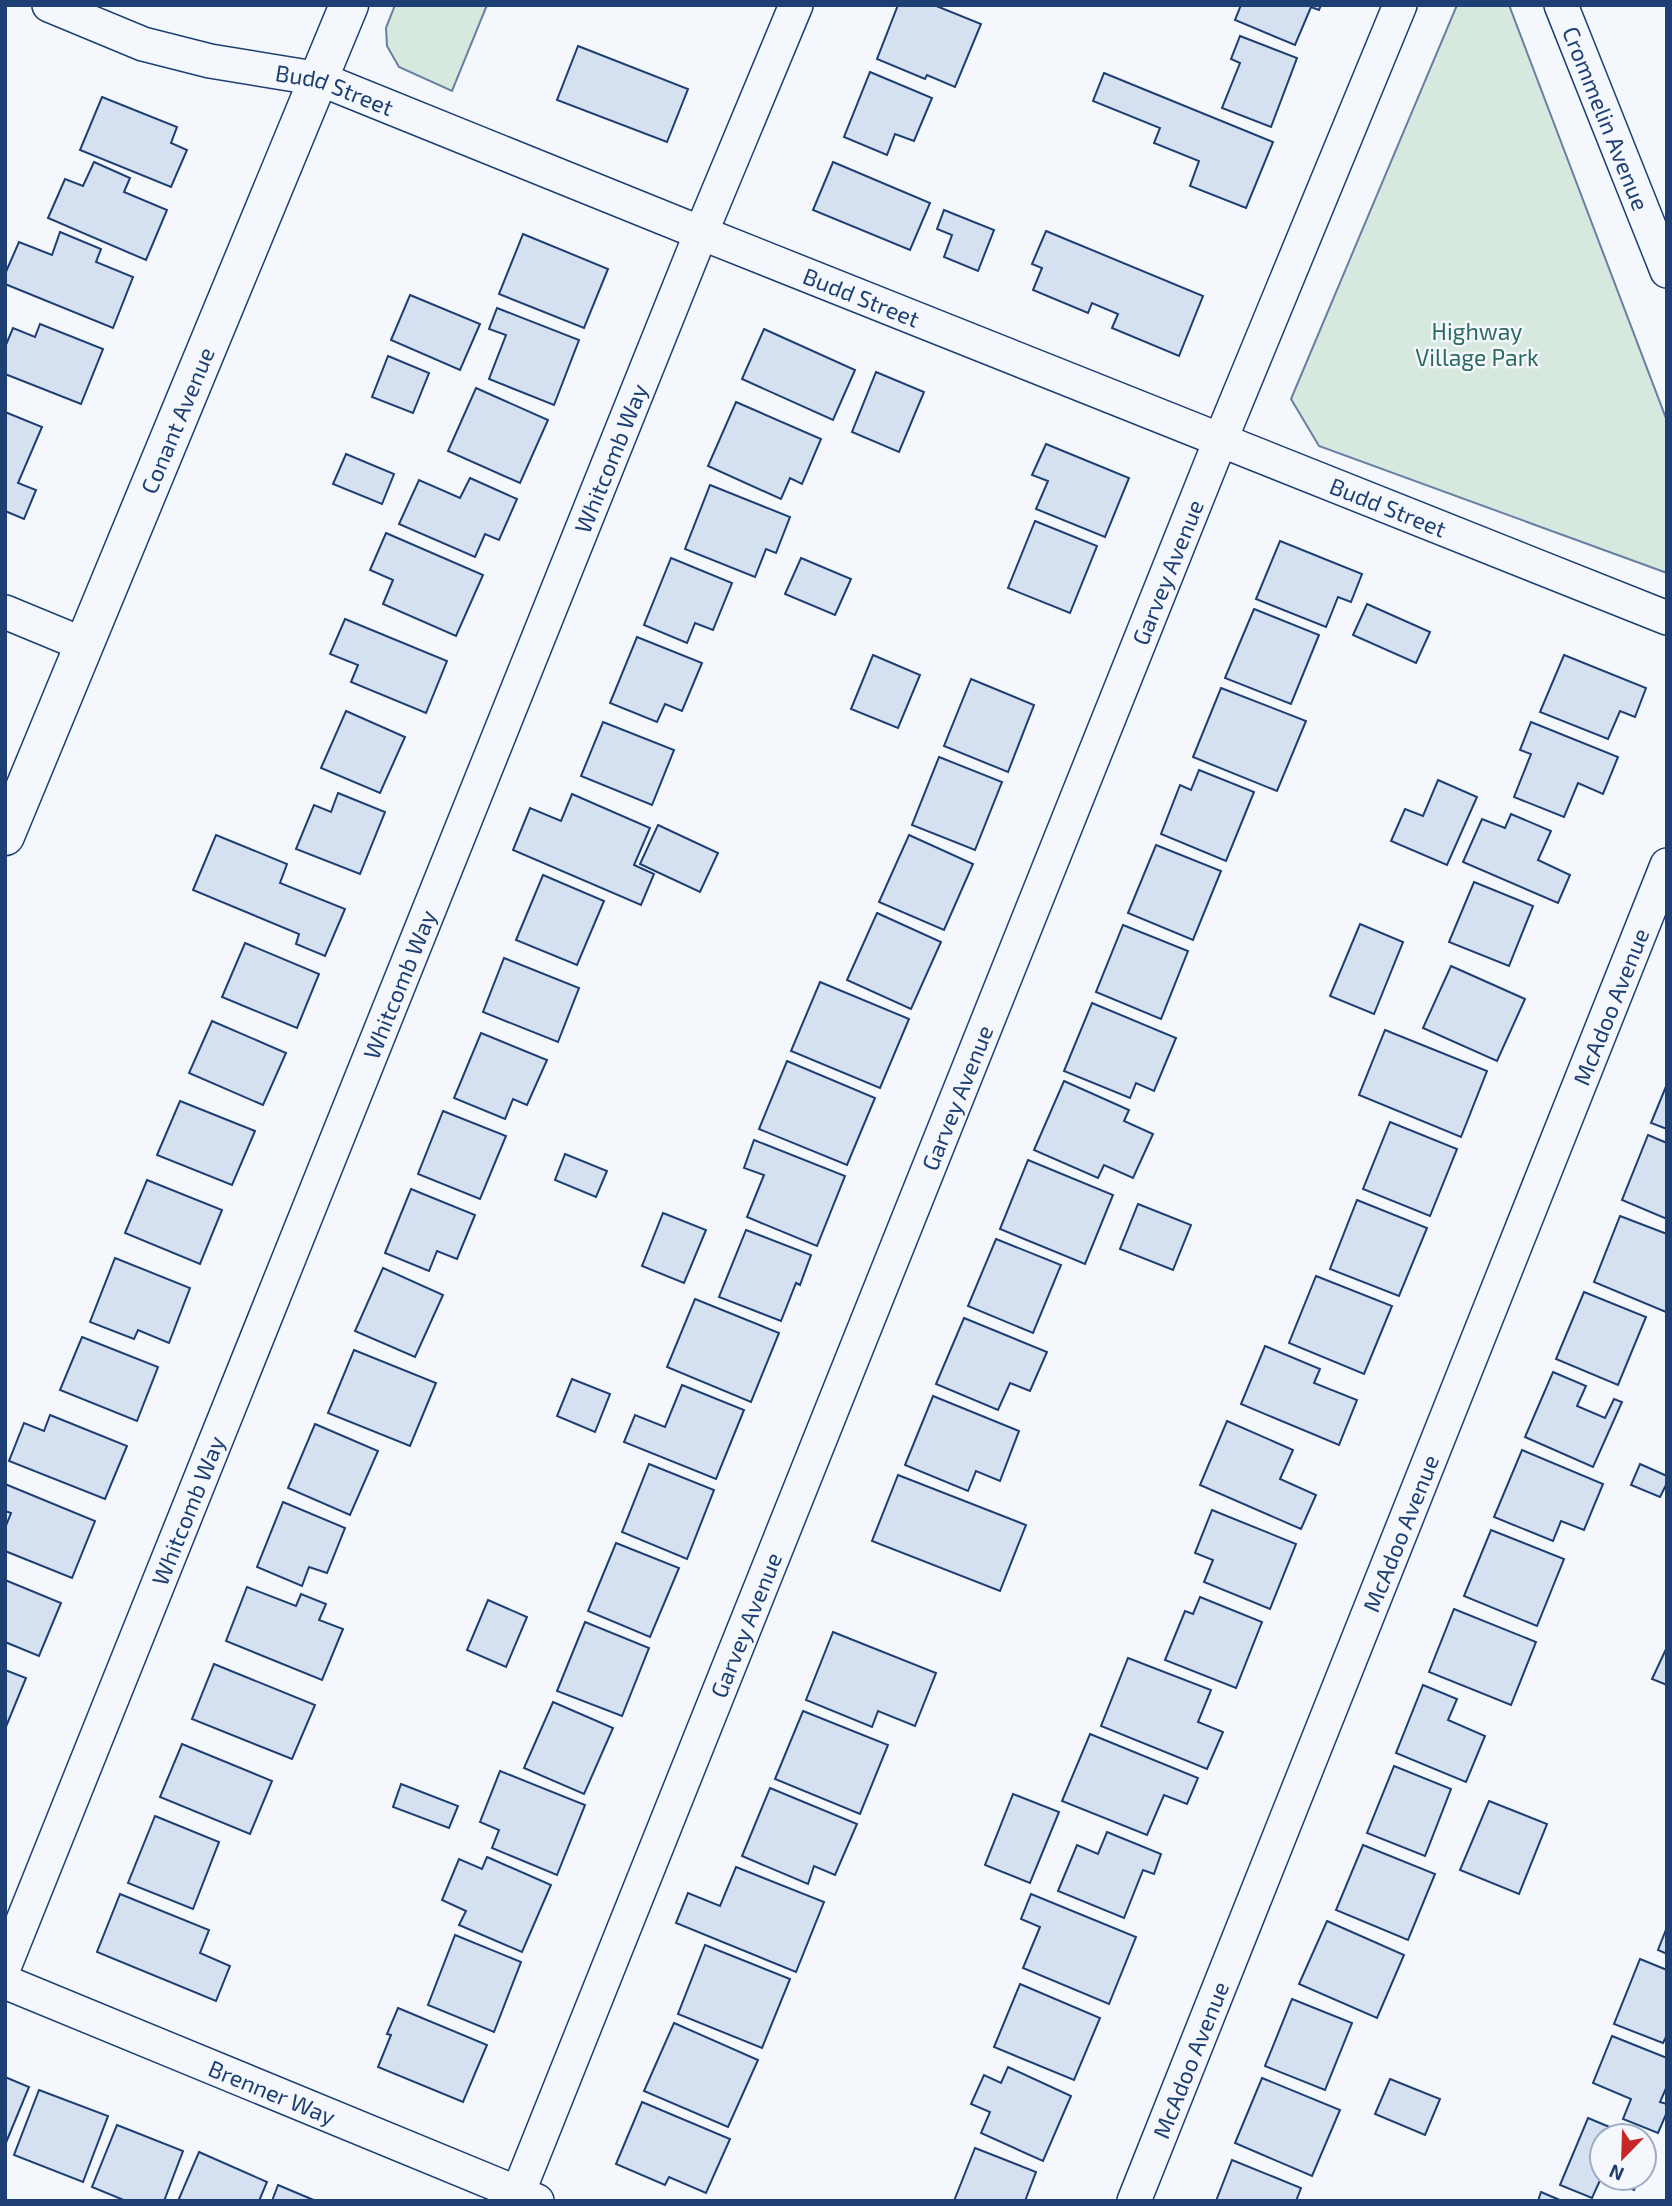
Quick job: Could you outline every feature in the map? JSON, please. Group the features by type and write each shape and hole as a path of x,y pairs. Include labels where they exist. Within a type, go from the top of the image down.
{"street":[{"name":"Budd Street","path":"49,5 143,44 210,61 320,79 1667,618"},
{"name":"Conant Avenue","path":"5,836 349,5"},
{"name":"Whitcomb Way","path":"5,1965 701,233 796,5"},
{"name":"Garvey Avenue","path":"528,2197 1220,441 1400,5"},
{"name":"Crommelin Avenue","path":"1561,5 1666,265"},
{"path":"5,612 85,645"},
{"name":"McAdoo Avenue","path":"1134,2201 1667,865"},
{"name":"Brenner Way","path":"5,1982 528,2197"}],"green space":[{"path":"395,5 487,5 452,91 399,67 387,46 386,28"},
{"name":"Highway Village Park","path":"1457,5 1509,5 1667,421 1667,573 1319,446 1291,399"}],"building":[{"path":"898,5 934,5 981,24 955,87 927,75 925,79 877,59"},
{"path":"1241,5 1321,5 1319,10 1311,7 1295,45 1235,20"},
{"path":"1240,36 1297,58 1271,127 1222,108 1240,63 1231,59"},
{"path":"578,46 688,89 667,142 557,100"},
{"path":"870,72 932,98 914,141 895,134 887,155 844,137"},
{"path":"1104,73 1273,142 1246,208 1190,186 1199,161 1154,143 1160,128 1093,101"},
{"path":"102,97 177,127 171,143 187,150 171,187 80,150"},
{"path":"94,162 130,178 124,192 167,210 146,260 48,218 65,179 83,186"},
{"path":"833,162 930,203 910,250 813,210"},
{"path":"944,210 994,230 978,271 944,257 952,235 937,229"},
{"path":"1046,231 1203,296 1179,356 1112,328 1118,314 1092,303 1088,313 1033,290 1042,268 1032,264"},
{"path":"60,232 101,249 96,262 133,277 113,328 5,284 5,274 19,242 52,255"},
{"path":"523,234 608,269 584,328 499,294"},
{"path":"410,295 480,324 460,370 391,340"},
{"path":"497,308 579,340 554,405 489,379 506,335 489,329"},
{"path":"40,324 103,349 81,404 5,374 5,347 13,328 35,337"},
{"path":"764,329 855,370 833,420 742,379"},
{"path":"388,356 429,373 413,413 372,397"},
{"path":"876,372 924,392 899,452 852,432"},
{"path":"476,388 548,420 520,483 448,451"},
{"path":"736,402 821,439 802,484 790,478 781,499 708,466"},
{"path":"5,412 42,427 18,483 36,490 24,519 5,511"},
{"path":"1046,444 1129,478 1105,537 1036,509 1048,481 1032,475"},
{"path":"346,454 394,474 382,504 333,484"},
{"path":"470,478 517,499 499,540 485,534 475,557 399,524 419,480 460,498"},
{"path":"710,485 790,517 776,553 766,549 755,577 685,549"},
{"path":"1035,521 1097,546 1070,613 1008,588"},
{"path":"386,533 483,575 456,636 383,604 393,580 370,570"},
{"path":"1280,541 1362,574 1351,602 1338,597 1326,627 1256,599"},
{"path":"671,558 732,583 713,630 695,623 687,643 644,625"},
{"path":"801,558 851,579 835,615 785,594"},
{"path":"1367,604 1430,632 1416,663 1353,635"},
{"path":"1254,609 1319,635 1291,704 1225,678"},
{"path":"345,619 447,661 426,713 351,682 358,665 330,654"},
{"path":"637,637 702,663 682,711 665,704 657,722 610,703"},
{"path":"873,655 920,675 898,728 851,709"},
{"path":"1564,655 1646,688 1635,717 1620,711 1608,739 1540,712"},
{"path":"971,679 1034,705 1008,772 944,746"},
{"path":"1221,688 1306,721 1277,791 1193,757"},
{"path":"346,711 405,737 380,793 321,768"},
{"path":"603,722 674,750 652,805 581,776"},
{"path":"1531,722 1618,757 1603,794 1578,783 1564,817 1514,797 1531,754 1520,750"},
{"path":"939,757 1002,782 975,850 912,825"},
{"path":"1199,770 1254,792 1226,861 1161,834 1180,785 1191,790"},
{"path":"1438,780 1477,797 1447,865 1391,841 1405,809 1423,816"},
{"path":"338,793 385,812 360,874 296,849 314,805 331,812"},
{"path":"572,794 650,828 634,865 654,874 641,905 513,850 530,808 561,821"},
{"path":"1511,814 1551,831 1538,860 1570,875 1558,903 1463,862 1482,819 1505,828"},
{"path":"658,825 718,853 700,892 640,864"},
{"path":"216,835 287,864 280,883 345,909 325,956 296,944 299,934 193,890"},
{"path":"909,835 973,864 944,930 879,902"},
{"path":"1156,845 1221,871 1193,940 1128,913"},
{"path":"543,875 604,901 577,965 516,940"},
{"path":"1474,882 1533,906 1509,966 1449,942"},
{"path":"877,913 941,942 911,1009 847,980"},
{"path":"1360,924 1403,942 1374,1014 1330,996"},
{"path":"1123,925 1188,951 1161,1019 1096,992"},
{"path":"245,943 319,974 297,1028 222,997"},
{"path":"504,958 579,988 558,1042 483,1012"},
{"path":"1451,966 1525,999 1497,1061 1423,1028"},
{"path":"820,982 909,1019 880,1088 791,1051"},
{"path":"1092,1003 1176,1038 1154,1091 1136,1083 1130,1098 1064,1071"},
{"path":"212,1021 286,1053 263,1105 189,1073"},
{"path":"1385,1030 1487,1071 1461,1137 1359,1095"},
{"path":"481,1033 547,1060 527,1105 513,1099 505,1119 454,1098"},
{"path":"787,1061 875,1098 847,1165 759,1129"},
{"path":"1064,1081 1129,1110 1124,1121 1153,1134 1133,1178 1104,1165 1098,1178 1034,1150"},
{"path":"1667,1084 1667,1129 1651,1123"},
{"path":"180,1101 255,1131 232,1185 157,1155"},
{"path":"443,1111 506,1136 480,1199 418,1174"},
{"path":"1390,1122 1457,1149 1430,1216 1363,1189"},
{"path":"1648,1135 1667,1143 1667,1219 1622,1200"},
{"path":"754,1140 845,1176 817,1246 747,1217 764,1175 744,1168"},
{"path":"565,1154 607,1171 596,1197 555,1180"},
{"path":"1028,1160 1113,1195 1085,1264 1000,1229"},
{"path":"147,1180 222,1210 200,1264 125,1233"},
{"path":"411,1189 475,1215 457,1259 437,1251 429,1271 385,1253"},
{"path":"1357,1200 1427,1228 1399,1296 1330,1269"},
{"path":"1138,1204 1191,1225 1173,1270 1120,1249"},
{"path":"663,1213 706,1230 684,1283 642,1266"},
{"path":"1620,1216 1667,1234 1666,1312 1594,1282"},
{"path":"746,1230 811,1255 800,1285 796,1283 781,1321 719,1297"},
{"path":"996,1239 1061,1265 1033,1333 968,1306"},
{"path":"115,1258 190,1288 169,1343 138,1330 134,1339 90,1322"},
{"path":"383,1268 443,1295 415,1357 355,1331"},
{"path":"1316,1276 1392,1306 1364,1374 1289,1343"},
{"path":"1584,1292 1646,1317 1618,1385 1556,1359"},
{"path":"695,1299 779,1333 751,1402 667,1367"},
{"path":"964,1318 1047,1352 1030,1391 1010,1383 998,1410 936,1384"},
{"path":"82,1337 158,1367 137,1421 60,1390"},
{"path":"1265,1346 1320,1369 1314,1383 1357,1400 1339,1445 1241,1404"},
{"path":"354,1350 436,1383 410,1446 328,1413"},
{"path":"1553,1372 1586,1386 1577,1406 1605,1418 1614,1399 1622,1402 1593,1467 1525,1437"},
{"path":"572,1379 610,1394 595,1432 557,1416"},
{"path":"682,1385 744,1410 716,1479 624,1442 635,1415 665,1427"},
{"path":"933,1396 1019,1431 1000,1481 976,1471 968,1491 905,1465"},
{"path":"50,1415 127,1446 105,1499 9,1461 24,1423 44,1431"},
{"path":"1227,1421 1293,1450 1280,1479 1316,1495 1301,1529 1200,1485"},
{"path":"315,1424 378,1451 350,1515 288,1488"},
{"path":"1522,1450 1603,1484 1584,1530 1561,1521 1553,1541 1494,1517"},
{"path":"649,1464 714,1490 687,1559 622,1532"},
{"path":"1640,1464 1667,1476 1667,1483 1660,1497 1631,1485"},
{"path":"898,1475 1026,1525 1000,1591 872,1541"},
{"path":"5,1484 95,1521 72,1578 5,1551 5,1528 11,1513 5,1511"},
{"path":"283,1502 345,1528 327,1573 309,1567 302,1586 257,1567"},
{"path":"1212,1510 1296,1544 1270,1609 1204,1582 1213,1560 1195,1553"},
{"path":"1491,1530 1564,1559 1537,1626 1464,1596"},
{"path":"616,1543 679,1568 650,1637 588,1611"},
{"path":"5,1580 61,1603 39,1656 5,1642"},
{"path":"247,1587 296,1606 301,1594 326,1604 319,1620 343,1629 322,1680 226,1641"},
{"path":"1200,1597 1262,1622 1236,1688 1165,1660 1185,1611 1193,1614"},
{"path":"488,1600 527,1617 506,1667 467,1650"},
{"path":"1454,1609 1536,1642 1511,1705 1429,1672"},
{"path":"585,1622 649,1648 622,1716 557,1691"},
{"path":"833,1632 936,1673 915,1726 878,1711 872,1727 806,1700"},
{"path":"1667,1647 1667,1685 1652,1679"},
{"path":"1128,1658 1211,1690 1198,1722 1223,1732 1207,1769 1101,1726"},
{"path":"214,1664 315,1705 292,1759 192,1719"},
{"path":"5,1670 26,1678 5,1729"},
{"path":"1423,1685 1457,1699 1448,1720 1485,1736 1466,1782 1396,1753"},
{"path":"553,1702 613,1728 584,1794 524,1768"},
{"path":"803,1711 888,1745 860,1814 775,1779"},
{"path":"1090,1734 1198,1778 1187,1804 1164,1795 1147,1835 1062,1801"},
{"path":"182,1744 272,1781 250,1834 160,1797"},
{"path":"1394,1766 1451,1789 1425,1856 1367,1833"},
{"path":"500,1771 585,1805 557,1875 492,1848 499,1830 480,1822"},
{"path":"401,1784 458,1806 449,1828 393,1807"},
{"path":"770,1788 857,1824 835,1875 814,1866 808,1884 742,1856"},
{"path":"1013,1794 1059,1812 1030,1883 985,1865"},
{"path":"1489,1801 1547,1824 1519,1894 1460,1870"},
{"path":"155,1816 219,1842 193,1909 128,1883"},
{"path":"1107,1832 1161,1854 1154,1874 1143,1870 1124,1918 1058,1891 1077,1845 1098,1854"},
{"path":"1363,1845 1435,1874 1408,1940 1336,1910"},
{"path":"487,1857 551,1885 522,1952 459,1925 466,1911 442,1900 459,1859 482,1869"},
{"path":"736,1867 824,1902 796,1972 676,1923 688,1893 720,1906"},
{"path":"120,1894 209,1930 200,1953 230,1966 216,2001 97,1952"},
{"path":"1031,1894 1136,1937 1109,2004 1023,1968 1040,1927 1021,1919"},
{"path":"1327,1921 1404,1955 1377,2018 1299,1984"},
{"path":"1667,1927 1667,1954 1658,1950"},
{"path":"455,1935 521,1962 494,2032 428,2005"},
{"path":"705,1945 790,1979 762,2048 678,2014"},
{"path":"1640,1959 1667,1970 1667,2035 1663,2043 1614,2024"},
{"path":"1020,1984 1100,2018 1074,2080 994,2047"},
{"path":"1292,1999 1352,2023 1325,2090 1265,2066"},
{"path":"398,2008 487,2045 463,2102 378,2067"},
{"path":"674,2023 758,2060 728,2127 644,2091"},
{"path":"1612,2036 1667,2058 1667,2086 1660,2102 1667,2104 1667,2112 1658,2133 1658,2122 1630,2122 1623,2119 1631,2099 1593,2083"},
{"path":"1008,2067 1071,2096 1043,2161 981,2133 990,2112 971,2104 984,2075 1001,2083"},
{"path":"5,2077 29,2087 5,2145"},
{"path":"1262,2078 1340,2110 1312,2176 1235,2143"},
{"path":"1390,2079 1440,2099 1425,2135 1375,2114"},
{"path":"39,2090 108,2116 83,2182 14,2155"},
{"path":"642,2102 730,2139 706,2193 669,2177 665,2185 616,2164"},
{"path":"1588,2118 1598,2122 1588,2122 1588,2192 1595,2192 1592,2198 1560,2185"},
{"path":"117,2125 183,2151 164,2201 126,2201 92,2187"},
{"path":"975,2148 1036,2172 1025,2201 954,2201"},
{"path":"199,2152 267,2182 259,2201 178,2201"},
{"path":"1232,2160 1301,2188 1296,2201 1216,2201"},
{"path":"278,2185 316,2201 272,2201"},
{"path":"1541,2192 1562,2201 1538,2201"}]}
